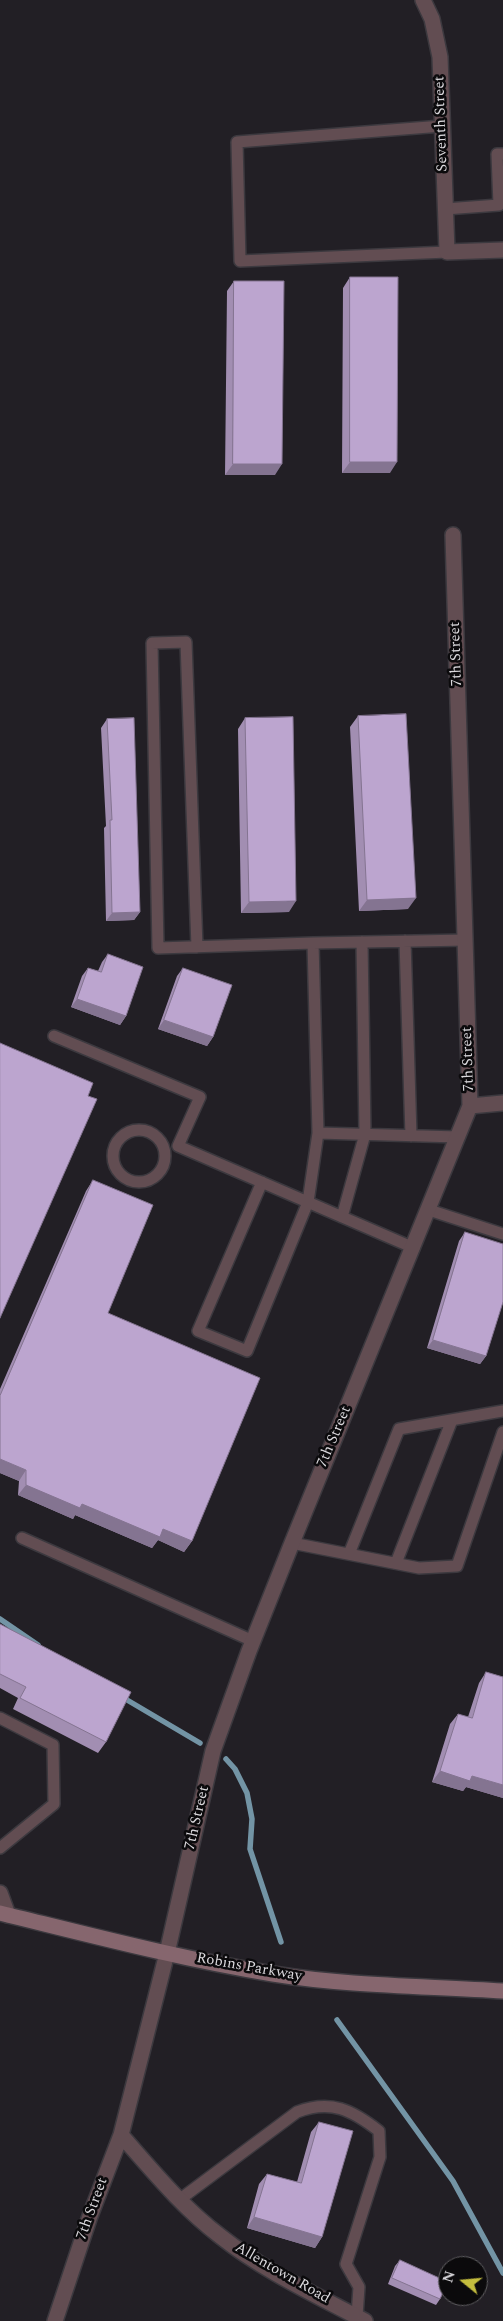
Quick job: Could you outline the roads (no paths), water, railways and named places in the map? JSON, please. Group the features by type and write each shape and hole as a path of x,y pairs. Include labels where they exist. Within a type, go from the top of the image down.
{"street":[{"name":"Seventh Street","path":"423,0 432,20 440,57 447,252"},
{"path":"447,252 503,250"},
{"name":"7th Street","path":"55,2321 90,2216 121,2135 167,1953 213,1751 292,1542 414,1248 470,1106 453,535"},
{"path":"470,1106 503,1103"},
{"path":"0,1893 4,1914"},
{"name":"Robins Parkway","path":"4,1914 167,1953 273,1974 317,1979 503,1991"},
{"name":"Allentown Road","path":"121,2135 179,2200 241,2252 361,2319"}],"lane":[{"path":"442,126 237,142 240,261 447,252"},
{"path":"445,209 501,205 496,154 503,154"},
{"path":"197,947 186,642 152,643 158,948 197,947 313,943 466,940"},
{"path":"342,1217 364,1134 362,942"},
{"path":"404,942 411,1136"},
{"path":"262,1182 198,1331 247,1351 308,1202 318,1134 313,943"},
{"path":"54,1036 200,1097 178,1146"},
{"path":"139,1130 155,1136 164,1150 162,1167 150,1180 133,1182 125,1179 114,1165 114,1148 118,1141 131,1131 139,1130"},
{"path":"318,1134 458,1137"},
{"path":"164,1150 178,1146 414,1248"},
{"path":"429,1210 503,1234"},
{"path":"349,1554 399,1428 503,1411"},
{"path":"396,1563 452,1420"},
{"path":"292,1542 419,1568 456,1566 503,1432"},
{"path":"22,1538 253,1641"},
{"path":"0,1718 53,1745 54,1804 0,1848"},
{"path":"179,2200 298,2112 313,2106 338,2108 357,2114 379,2131 380,2156 346,2264 359,2287 361,2319"}],"waterway":[{"path":"0,1619 38,1645"},
{"path":"122,1697 200,1743"},
{"path":"226,1759 235,1769 247,1793 252,1819 250,1849 281,1942"},
{"path":"337,2020 453,2181 503,2273"}]}
